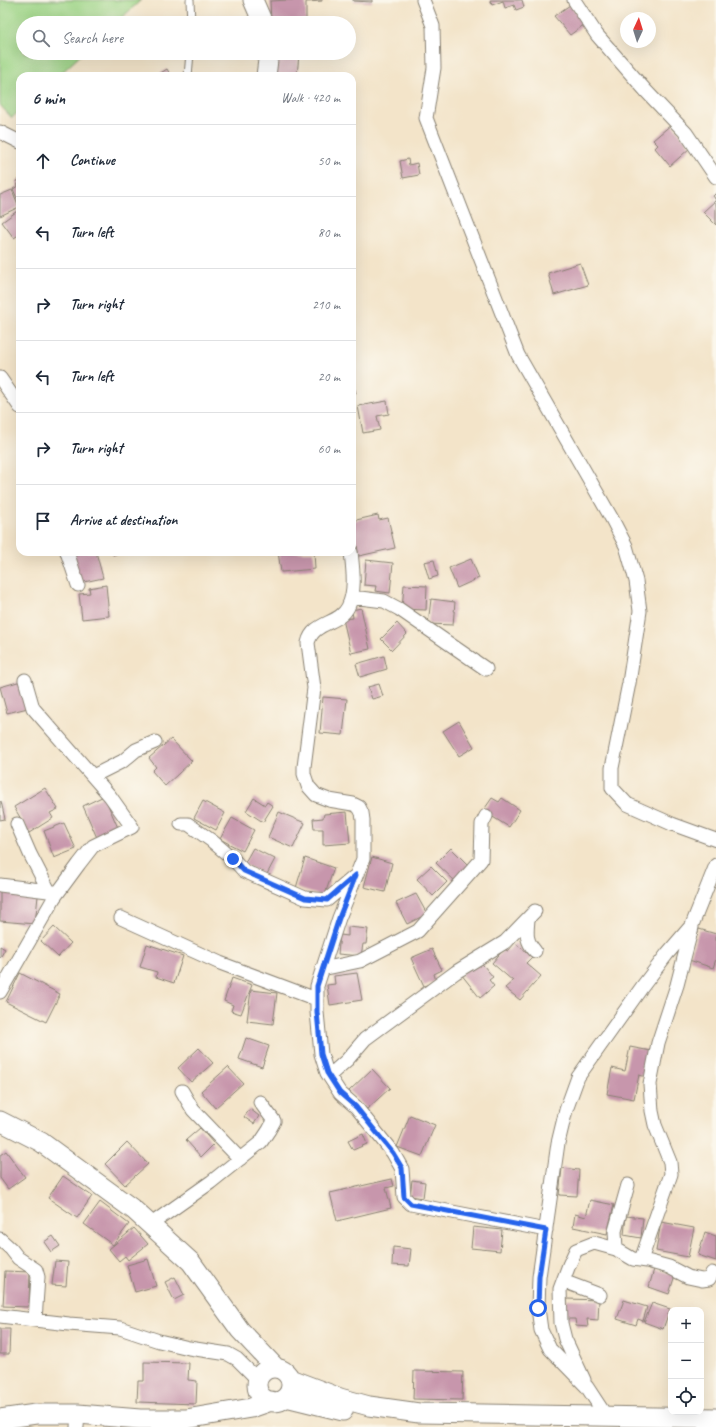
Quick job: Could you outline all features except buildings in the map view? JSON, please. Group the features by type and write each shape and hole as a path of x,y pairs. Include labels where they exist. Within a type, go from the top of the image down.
{"street":[{"path":"253,0 260,16"},
{"path":"423,0 433,26 434,68 426,118 518,355 626,546 636,581 640,611 612,768 612,788 628,804 672,824 716,840"},
{"path":"574,0 597,35 646,91 686,133 716,177"},
{"path":"266,72 268,60"},
{"path":"0,132 16,140"},
{"path":"0,378 16,401"},
{"path":"68,556 78,585"},
{"path":"351,556 353,575 352,597 347,608 343,613 317,629 310,636 308,651 314,688 304,774 308,786 316,795 329,800 353,804 359,807 362,813 363,859 339,918 317,986 316,999 321,1054 329,1076 340,1093 356,1107 393,1153 402,1168 404,1197 411,1204 546,1230"},
{"path":"352,597 384,601 399,609 486,669"},
{"path":"0,992 53,892 94,846 132,827 110,796 33,708 25,680"},
{"path":"93,776 123,761 136,750 155,742"},
{"path":"322,969 360,961 418,931 484,858 482,824 486,816"},
{"path":"17,824 30,854 53,892"},
{"path":"181,824 188,824 212,841 233,859 244,871 305,898 327,900 356,875"},
{"path":"641,1260 671,1174 670,1162 655,1125 652,1111 650,1084 658,1043 678,985 692,925 716,865"},
{"path":"0,885 53,892"},
{"path":"329,1076 347,1060 365,1039 456,972 505,942 531,915 526,936 530,946 535,952"},
{"path":"121,918 220,963 316,999"},
{"path":"587,1387 550,1349 541,1330 538,1308 539,1277 558,1143 566,1110 578,1077 642,987 667,954 692,925"},
{"path":"182,1091 193,1110 240,1159"},
{"path":"150,1225 211,1182 261,1142 274,1121 260,1102"},
{"path":"0,1121 42,1142 134,1210 192,1262 245,1338 281,1386"},
{"path":"616,1249 616,1231 628,1186"},
{"path":"0,1239 18,1258 36,1270 38,1277 35,1320"},
{"path":"606,1416 587,1387 565,1339 561,1323 560,1289 576,1250 594,1243 616,1249 633,1259 669,1267 688,1277 702,1280 709,1279 712,1273"},
{"path":"563,1281 600,1295"},
{"path":"0,1316 120,1328 189,1348 228,1354 237,1359 258,1383"},
{"path":"228,1354 239,1350 245,1338"},
{"path":"245,1338 262,1396 281,1386 340,1398 369,1406 419,1413 716,1418"},
{"path":"228,1412 246,1398 265,1371 281,1386 305,1400 363,1416 405,1423 564,1427"},
{"path":"0,1419 36,1414 77,1420 186,1419 251,1408 281,1386"}],"lane":[{"path":"190,0 191,16"},
{"path":"188,72 189,60"}],"green space":[{"path":"0,0 141,0 124,16 16,16 16,60 75,60 62,72 16,72 16,114 12,118 0,105"}],"route":[{"path":"233,859 244,871 305,898 327,900 356,875 339,918 317,986 317,1012 321,1054 327,1073 340,1093 356,1107 393,1153 402,1168 404,1197 411,1204 546,1230 539,1277 538,1308"}]}
